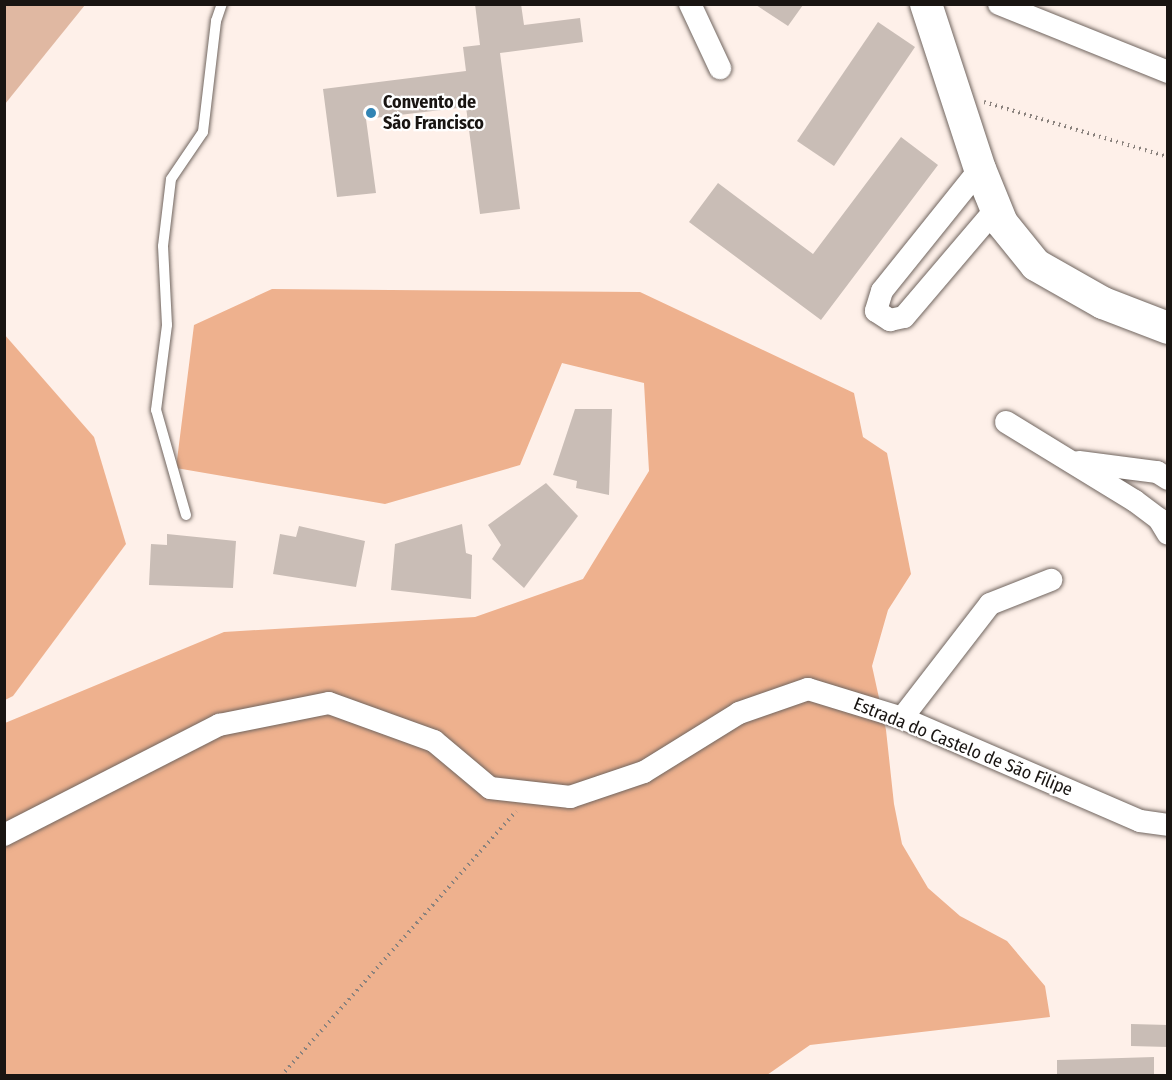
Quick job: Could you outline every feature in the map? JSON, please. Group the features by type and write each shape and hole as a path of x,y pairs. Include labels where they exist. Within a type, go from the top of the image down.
{"street":[{"path":"690,4 720,68"},
{"path":"926,4 980,169 1002,223 1036,265 1103,303 1167,328"},
{"path":"999,4 1167,72"},
{"path":"980,169 882,291 876,311 890,320 904,317 996,209"},
{"path":"1006,422 1135,501 1159,519 1167,534"},
{"path":"1068,461 1157,472 1167,479"},
{"path":"902,718 990,604 1051,579"},
{"name":"Estrada do Castelo de São Filipe","path":"4,835 219,725 329,703 434,741 490,788 570,797 644,772 739,713 808,689 902,718 1140,821 1167,825"}],"lane":[{"path":"186,515 156,410 167,326 163,246 171,179 203,132 216,21 222,4"}],"path":[{"path":"956,94 1167,157"},
{"path":"281,1076 532,793"}],"shaded area":[{"path":"4,5 85,5 5,104"},
{"path":"272,289 640,292 854,393 863,437 887,453 911,574 888,610 872,666 886,730 894,804 902,844 928,888 960,916 1007,941 1045,986 1050,1017 810,1045 767,1075 5,1076 5,723 224,632 475,617 583,579 649,471 644,383 562,363 520,465 385,504 176,468 194,325"},
{"path":"4,334 94,437 126,544 13,696 5,700"}],"building":[{"name":"Convento de São Francisco","path":"475,4 521,4 524,25 580,18 583,42 500,53 520,209 480,214 466,107 366,119 376,193 337,197 323,89 466,71 463,47 480,45"},
{"path":"756,5 803,5 788,26"},
{"path":"878,22 915,47 834,166 797,141"},
{"path":"901,137 938,165 821,320 689,222 718,183 813,254"},
{"path":"575,409 612,409 609,495 576,488 577,481 553,475"},
{"path":"546,483 578,516 524,588 492,559 501,545 488,525"},
{"path":"462,524 466,553 472,555 471,599 391,590 395,544"},
{"path":"299,526 365,541 356,587 273,574 280,534 296,537"},
{"path":"167,534 236,541 233,588 149,585 151,544 167,545"},
{"path":"1131,1024 1168,1025 1168,1047 1131,1046"},
{"path":"1154,1057 1154,1076 1057,1076 1057,1060"}],"place":[{"name":"Convento de São Francisco","path":"371,113"}]}
